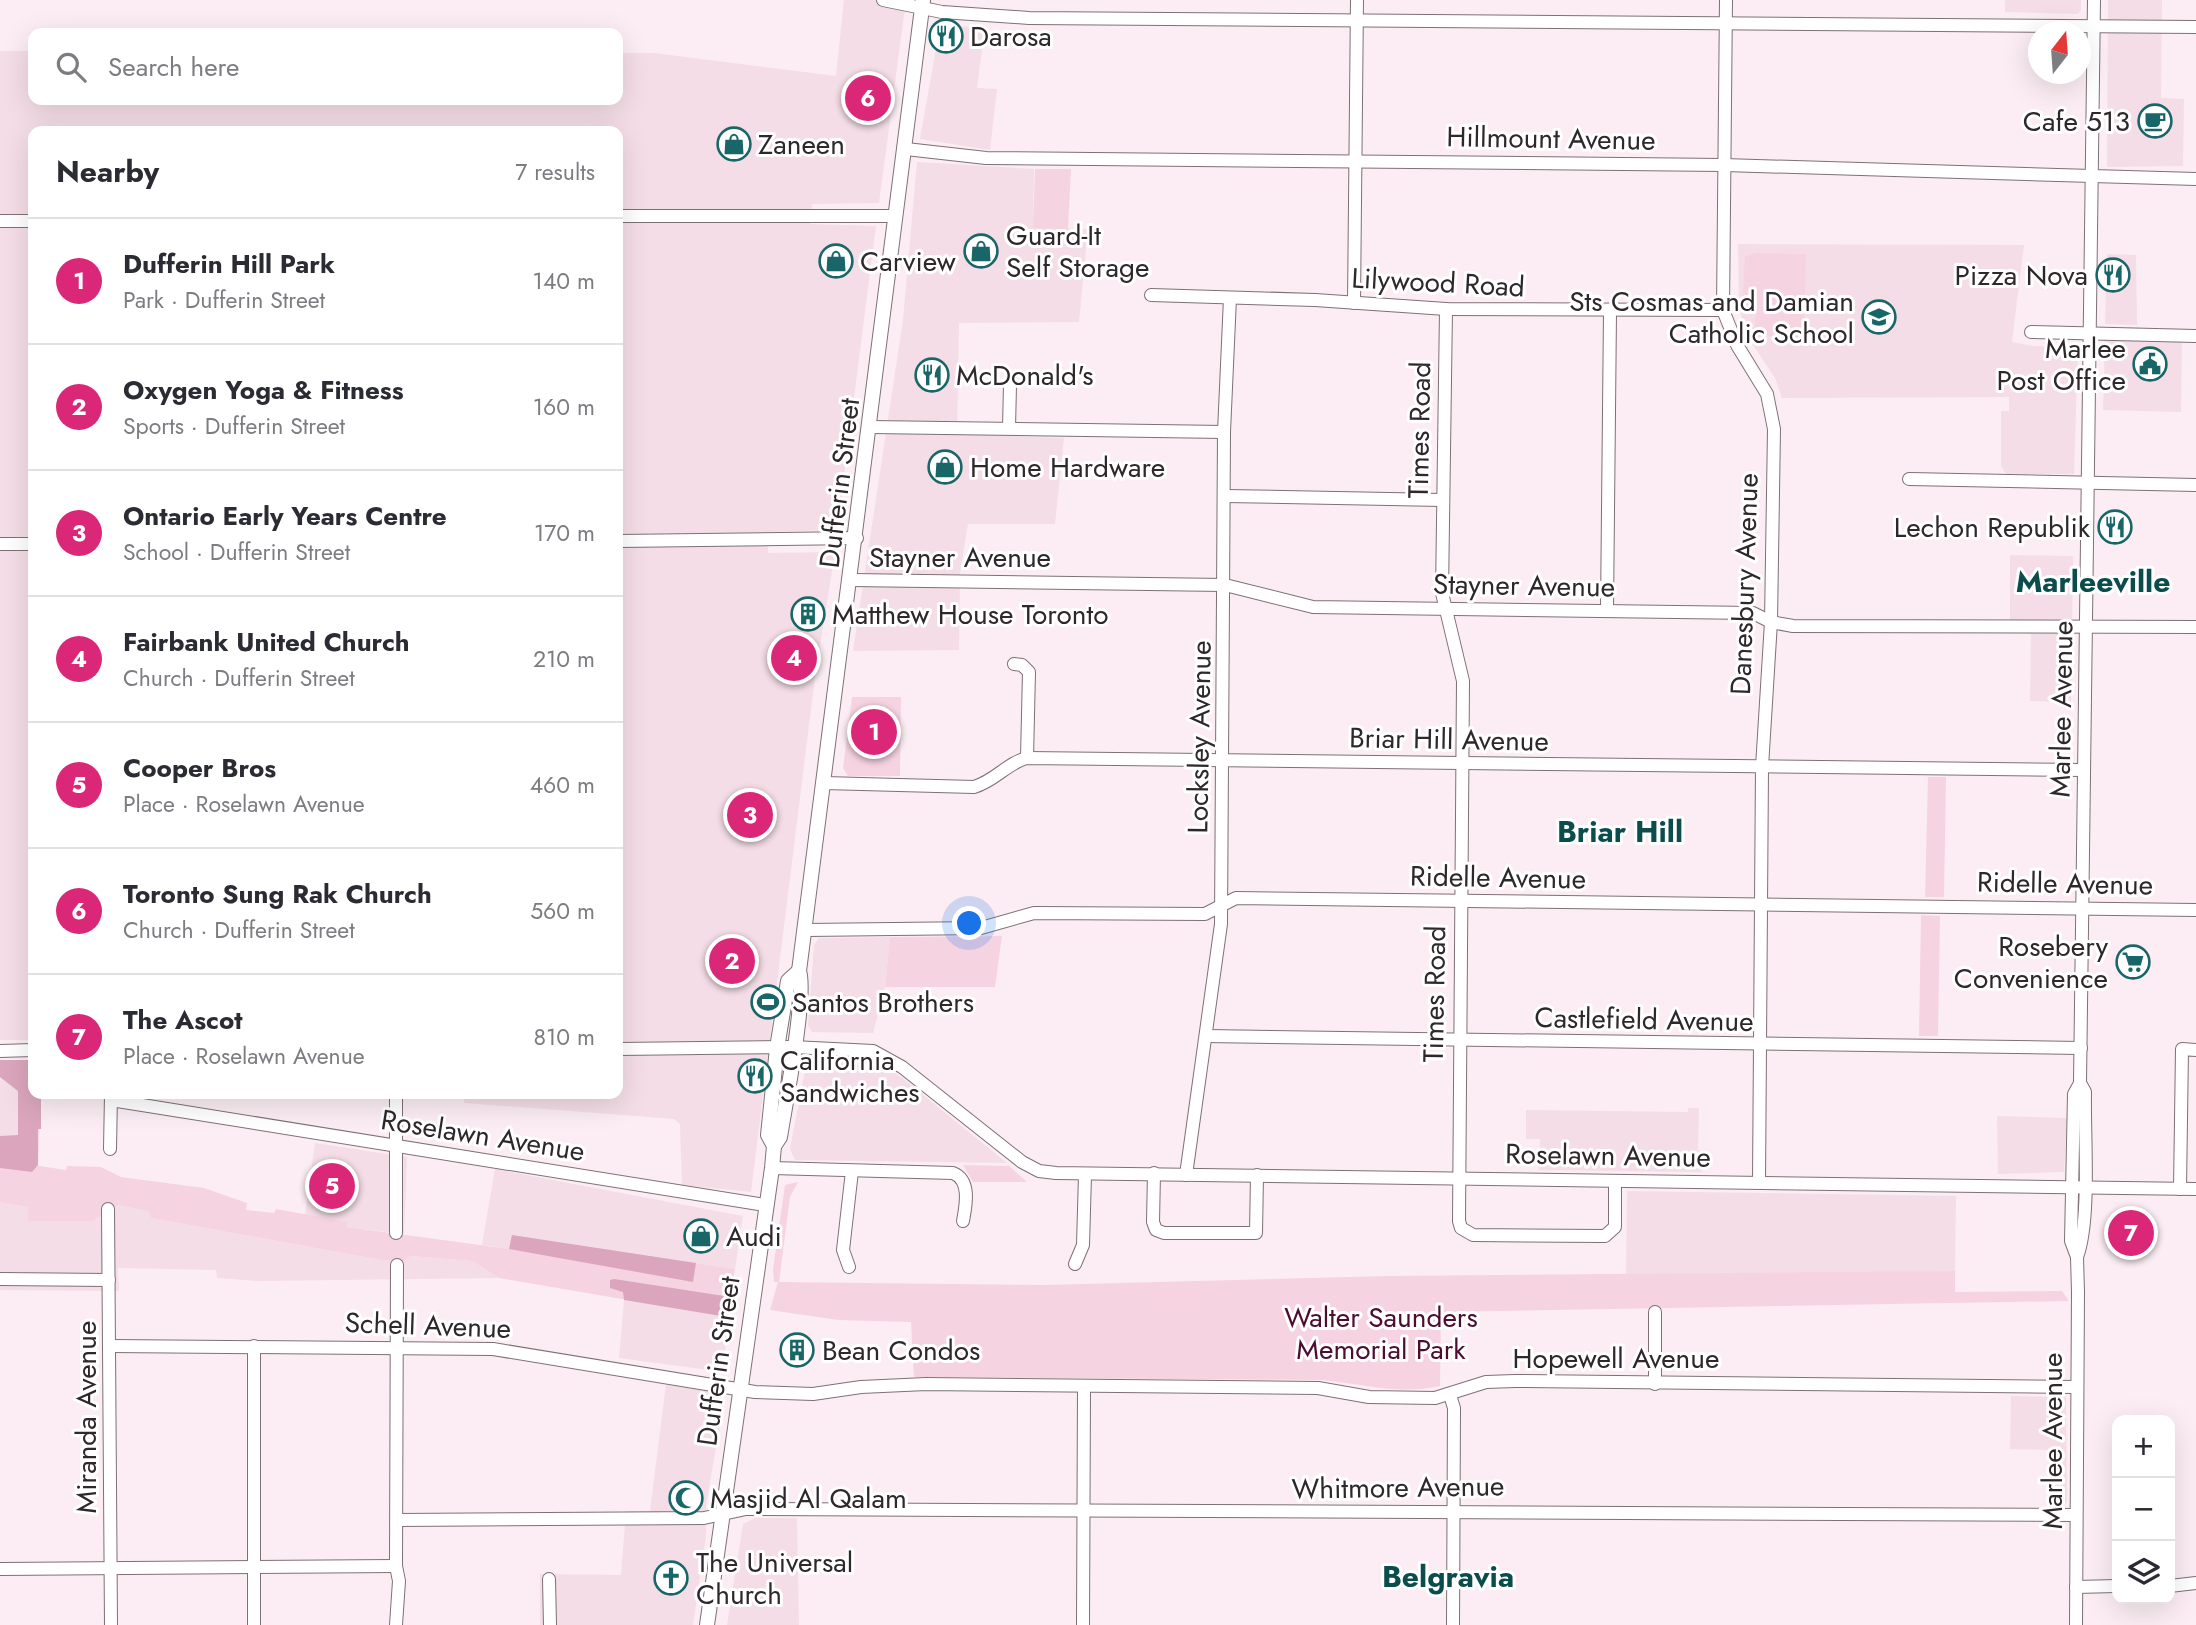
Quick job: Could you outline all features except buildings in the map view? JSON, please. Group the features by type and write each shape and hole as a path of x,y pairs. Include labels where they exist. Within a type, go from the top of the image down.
{"main road":[{"name":"Dufferin Street","path":"707,1625 765,1205 774,1146 780,1138 793,1048 802,980 799,971 857,538 923,5"},
{"name":"Dufferin Street","path":"774,1146 768,1135 777,1048 788,981 799,971"}],"street":[{"path":"883,0 1029,18 2196,27"},
{"path":"1354,303 1356,0"},
{"name":"Danesbury Avenue","path":"1726,0 1723,310 1737,345 1767,394 1773,418 1771,622 1762,767 1759,1182"},
{"name":"Marlee Avenue","path":"2076,1625 2077,1257 2071,1241 2078,1185 2074,1094 2080,1083 2081,1048 2083,769 2092,334 2094,0"},
{"name":"Hillmount Avenue","path":"906,149 986,158 1724,165 2196,179"},
{"path":"623,216 895,216"},
{"path":"0,221 28,220"},
{"name":"Lilywood Road","path":"1151,295 1446,309 1610,312 1723,310"},
{"name":"Locksley Avenue","path":"1186,1175 1221,906 1226,585 1224,432 1230,298"},
{"name":"Times Road","path":"1446,309 1442,500 1444,608 1463,681 1458,1041 1458,1178 1461,1228 1473,1236 1605,1236 1615,1227 1615,1181"},
{"path":"1606,610 1610,312"},
{"path":"2031,332 2196,336"},
{"path":"1009,428 1010,385"},
{"path":"871,427 1224,432"},
{"path":"1909,479 2196,485"},
{"path":"1225,495 1442,500"},
{"path":"623,541 857,538"},
{"path":"0,544 28,544"},
{"name":"Stayner Avenue","path":"851,580 1226,585 1313,607 1753,613 1771,622 1793,626 2196,627"},
{"path":"824,783 974,787 996,778 1015,762 1027,758 1028,672 1022,665 1014,664"},
{"name":"Briar Hill Avenue","path":"1027,758 2083,769"},
{"name":"Ridelle Avenue","path":"806,930 981,928 1034,913 1205,914 1236,898 2196,910"},
{"name":"Castlefield Avenue","path":"1206,1036 2081,1048"},
{"path":"623,1049 793,1048"},
{"name":"Roselawn Avenue","path":"793,1048 860,1048 884,1055 1021,1162 1039,1171 1085,1175 1154,1173 2078,1185 2196,1189"},
{"path":"2180,1189 2182,1049 2196,1050"},
{"path":"0,1051 28,1050"},
{"path":"110,1099 110,1149"},
{"name":"Roselawn Avenue","path":"122,1099 765,1205"},
{"path":"396,1099 396,1233"},
{"path":"772,1168 953,1173 961,1176 964,1183 963,1221"},
{"path":"849,1267 843,1250 852,1171"},
{"path":"1154,1173 1153,1222 1160,1232 1256,1233 1257,1175"},
{"path":"1075,1264 1083,1245 1085,1175"},
{"name":"Miranda Avenue","path":"108,1209 111,1625"},
{"path":"396,1625 396,1601 399,1591 396,1566 397,1265"},
{"path":"0,1279 109,1280"},
{"path":"1655,1312 1655,1384"},
{"name":"Schell Avenue","path":"111,1346 494,1349 740,1389"},
{"path":"254,1346 254,1625"},
{"name":"Hopewell Avenue","path":"740,1389 813,1394 914,1384 1084,1388 1318,1388 1393,1398 1450,1395 1486,1382 2076,1387"},
{"path":"1083,1625 1084,1388"},
{"path":"1450,1395 1454,1408 1452,1625"},
{"name":"Whitmore Avenue","path":"397,1520 694,1518 723,1515 746,1508 2075,1515"},
{"path":"0,1569 396,1566"},
{"path":"549,1579 550,1625"},
{"path":"2175,1585 2196,1583"},
{"path":"2076,1587 2112,1586"}],"shaded area":[{"path":"844,0 906,0 879,203 812,204 810,224 876,226 837,530 768,532 768,553 835,552 815,677 751,1192 682,1185 680,1124 674,1119 464,1103 464,1099 623,1099 623,126 28,126 28,1040 0,1040 0,51 28,51 28,105 623,105 623,53 654,53 836,76"},
{"path":"2005,0 2081,0 2081,10 2078,14 2005,12"},
{"path":"2108,0 2162,0 2161,98 2184,99 2183,166 2107,167"},
{"path":"940,26 985,27 977,88 997,89 990,150 920,139"},
{"path":"917,162 1034,169 1033,228 1088,229 1079,322 959,323 957,434 1064,438 1055,524 968,524 960,573 959,650 853,651 903,320"},
{"name":"Sts Cosmas and Damian Catholic School","path":"1738,244 2024,245 2012,342 2032,346 2078,347 2074,474 2006,474 2001,466 2001,411 2009,411 2009,397 1782,398 1775,378 1751,342 1739,310"},
{"path":"2107,254 2136,255 2137,325 2105,324"},
{"path":"2182,340 2181,412 2103,410 2105,341"},
{"path":"2010,555 2073,556 2071,702 2030,701 2031,634 2010,633"},
{"path":"890,937 885,987 873,1033 812,1032 808,1025 814,945 819,938"},
{"path":"0,1060 28,1060 28,1099 41,1099 38,1165 0,1160"},
{"path":"0,1060 28,1060 28,1099 41,1099 38,1165 32,1172 0,1168 0,1136 18,1135 18,1091 0,1077"},
{"path":"812,1062 864,1063 887,1069 901,1077 1007,1163 795,1160 790,1149 806,1065"},
{"path":"1688,1108 1699,1108 1698,1150 1703,1151 1702,1172 1539,1170 1540,1139 1526,1139 1526,1110 1688,1112"},
{"path":"1997,1116 2067,1118 2064,1172 1998,1174"},
{"path":"315,1143 407,1157 404,1234 347,1227 348,1223 305,1215"},
{"path":"495,1169 743,1216 735,1269 513,1235 509,1249 482,1245"},
{"path":"1627,1191 1956,1196 1955,1271 1626,1276"},
{"path":"0,1202 28,1207 28,1221 93,1221 118,1205 148,1211 151,1218 381,1260 410,1256 472,1261 499,1278 258,1281 217,1278 216,1270 118,1268 119,1291 0,1290"},
{"path":"512,1235 696,1263 693,1282 509,1249"},
{"path":"610,1280 724,1296 731,1314 727,1317 624,1300 623,1292 610,1288"},
{"path":"624,1300 727,1317 724,1372 619,1358"},
{"path":"666,1384 716,1392 724,1402 706,1505 706,1536 693,1625 540,1625 540,1574 621,1575 626,1511 650,1511"},
{"path":"2011,1396 2066,1397 2067,1502 2063,1507 2048,1507 2048,1450 2010,1449"},
{"path":"755,1518 797,1518 799,1625 727,1625 743,1524"}],"green space":[{"path":"1035,169 1071,169 1068,230 1033,228"},
{"path":"1757,253 1806,254 1804,337 1755,336 1756,304 1742,305 1745,256"},
{"path":"852,697 901,697 900,776 848,776 843,768"},
{"path":"1928,777 1946,777 1944,897 1925,897"},
{"path":"1921,915 1940,916 1938,1036 1919,1036"},
{"path":"1002,936 995,987 885,987 890,937"},
{"path":"0,1160 66,1170 67,1166 101,1167 121,1177 204,1188 247,1203 246,1210 274,1213 276,1209 348,1222 347,1227 509,1249 512,1235 735,1269 727,1317 499,1278 472,1261 410,1256 404,1261 381,1260 151,1218 148,1211 118,1205 93,1221 28,1221 28,1207 0,1202"},
{"path":"963,1165 1009,1166 1027,1182 973,1182"},
{"name":"Walter Saunders Memorial Park","path":"798,1182 790,1197 779,1282 1044,1285 1389,1276 1955,1271 1955,1292 2062,1291 2069,1301 1441,1312 1440,1386 1410,1389 1322,1380 914,1377 911,1322 838,1320 770,1310 778,1282 774,1282 773,1269 785,1185"}],"place":[{"name":"Darosa","path":"946,36"},
{"name":"Toronto Sung Rak Church","path":"868,98"},
{"name":"Cafe 513","path":"2155,121"},
{"name":"Zaneen","path":"734,144"},
{"name":"Guard-It Self Storage","path":"981,251"},
{"name":"Carview","path":"836,261"},
{"name":"Pizza Nova","path":"2113,275"},
{"name":"Sts Cosmas and Damian Catholic School","path":"1879,317"},
{"name":"Marlee Post Office","path":"2150,364"},
{"name":"McDonald's","path":"932,375"},
{"name":"Home Hardware","path":"945,467"},
{"name":"Lechon Republik","path":"2115,527"},
{"name":"Matthew House Toronto","path":"808,614"},
{"name":"Fairbank United Church","path":"794,658"},
{"name":"Dufferin Hill Park","path":"874,732"},
{"name":"Ontario Early Years Centre","path":"750,815"},
{"name":"Oxygen Yoga & Fitness","path":"732,961"},
{"name":"Rosebery Convenience","path":"2133,962"},
{"name":"Santos Brothers","path":"768,1002"},
{"name":"California Sandwiches","path":"755,1076"},
{"name":"Cooper Bros","path":"332,1186"},
{"name":"The Ascot","path":"2131,1233"},
{"name":"Audi","path":"701,1236"},
{"name":"Bean Condos","path":"797,1350"},
{"name":"Masjid Al Qalam","path":"686,1498"},
{"name":"The Universal Church","path":"671,1578"}],"district":[{"name":"Marleeville","path":"2093,582"},
{"name":"Briar Hill","path":"1620,832"},
{"name":"Belgravia","path":"1448,1577"}]}
